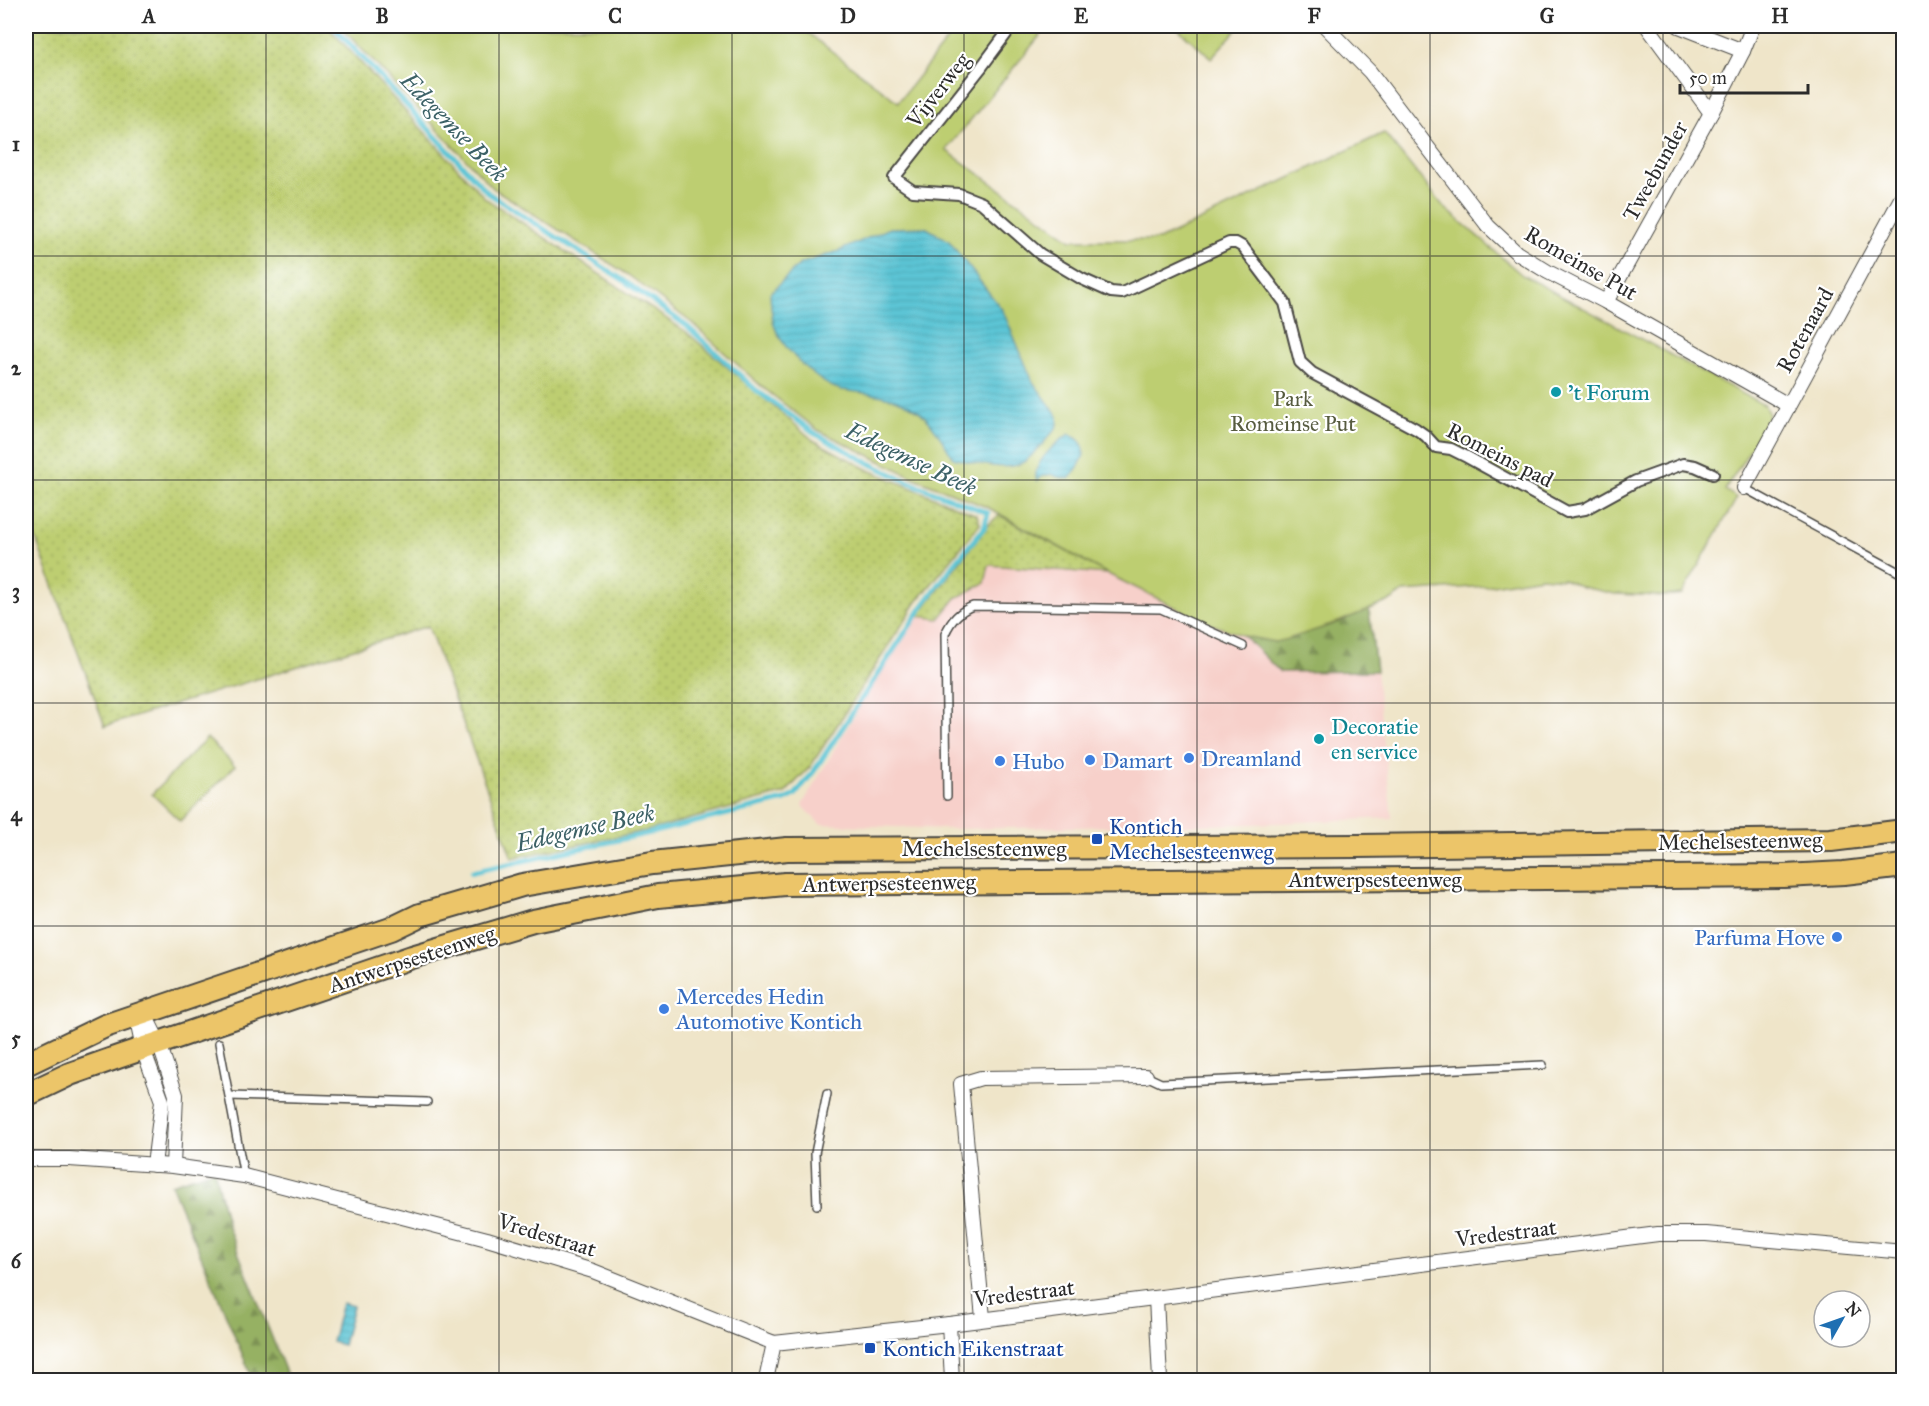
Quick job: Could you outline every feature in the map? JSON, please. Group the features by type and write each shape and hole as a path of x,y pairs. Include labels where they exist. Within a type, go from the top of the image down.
{"main road":[{"name":"Mechelsesteenweg","path":"787,849 1831,840 1904,831"},
{"path":"1541,843 1555,853 1551,869"},
{"path":"1551,869 1562,852 1575,843"},
{"name":"Antwerpsesteenweg","path":"26,1064 78,1038 140,1014 391,928 420,915 522,885 652,863 787,849"},
{"name":"Mechelsesteenweg","path":"1785,876 1844,873 1904,866"},
{"name":"Antwerpsesteenweg","path":"26,1095 70,1074 412,957 532,921 658,896 784,884 1551,869 1580,877 1785,876"}],"street":[{"name":"Vijverweg","path":"894,178 1012,26"},
{"name":"Romeinse Put","path":"1324,26 1370,72 1488,226 1517,253 1788,405"},
{"path":"1647,26 1712,113"},
{"path":"1679,26 1743,51"},
{"name":"Tweebunder","path":"1606,302 1712,113 1753,26"},
{"name":"Romeins pad","path":"894,178 913,191 959,194 982,203 1040,254 1082,279 1111,292 1122,293 1229,243 1236,243 1243,247 1285,303 1300,362 1312,373 1416,429 1436,447 1451,449 1567,512 1585,509 1636,481 1683,464 1695,466 1713,474"},
{"name":"Rotenaard","path":"1744,488 1904,193"},
{"path":"140,1014 151,1046 162,1101 154,1165"},
{"path":"151,1046 176,1095 173,1166"},
{"path":"984,1318 961,1084 981,1078 1146,1076"},
{"name":"Vredestraat","path":"26,1159 69,1159 173,1166 244,1176 487,1239 593,1271 774,1343 949,1324 1658,1234 1707,1234 1904,1252"},
{"path":"1156,1298 1160,1380"},
{"path":"949,1324 952,1380"},
{"path":"766,1380 774,1343"}],"lane":[{"path":"1744,488 1904,575"},
{"path":"947,796 945,634 950,623 966,609 974,606 1161,609 1243,645"},
{"path":"219,1043 244,1176"},
{"path":"1146,1076 1161,1083 1543,1065"},
{"path":"817,1205 815,1153 827,1094"},
{"path":"230,1096 427,1102"}],"shaded area":[{"path":"989,565 1108,574 1205,622 1244,636 1280,672 1376,671 1392,818 1254,824 947,829 820,824 802,805 861,704 918,616 939,619 956,598 985,583"}],"green space":[{"path":"26,26 327,26 485,198 685,331 813,440 871,471 977,515 980,524 916,603 810,767 785,793 650,830 512,858 428,626 105,726 26,512"},
{"name":"Park Romeinse Put","path":"340,26 799,26 898,102 958,26 1048,26 946,150 1071,240 1159,240 1384,133 1444,207 1522,275 1764,405 1769,414 1766,424 1725,490 1737,498 1682,594 1663,596 1615,594 1582,587 1563,579 1541,577 1486,586 1403,592 1392,600 1331,625 1288,639 1275,642 1244,636 1205,622 1108,574 989,508 915,478 818,430 761,386 692,323 627,274 493,188"},
{"path":"1175,26 1240,26 1211,58"},
{"path":"999,515 1108,574 989,565 985,583 956,598 939,619 918,616 988,525"},
{"path":"1369,609 1376,671 1280,672 1244,636 1275,642 1331,625"},
{"path":"207,738 235,766 180,821 152,794"},
{"path":"214,1170 228,1227 289,1380 253,1380 171,1184"}],"water":[{"path":"925,227 949,241 1003,311 1033,382 1058,416 1055,430 1035,452 1015,466 978,464 953,458 926,418 913,407 894,399 833,387 813,374 795,357 776,330 772,317 770,293 800,264 839,251 890,228"},
{"path":"1070,434 1082,444 1084,449 1082,461 1078,467 1069,479 1051,474 1037,481 1037,468 1041,461 1058,442"},
{"path":"342,1303 353,1306 343,1345 332,1342"}],"waterway":[{"name":"Edegemse Beek","path":"333,26 488,193 623,280 688,327 756,390 816,434 911,483 988,513 984,528 922,607 814,771 795,795 785,800 650,833 472,872"}],"place":[{"name":"'t Forum","path":"1556,392"},
{"name":"Decoratie en service","path":"1319,739"},
{"name":"Dreamland","path":"1189,758"},
{"name":"Damart","path":"1090,760"},
{"name":"Hubo","path":"1000,761"},
{"name":"Kontich Mechelsesteenweg","path":"1097,839"},
{"name":"Parfuma Hove","path":"1837,937"},
{"name":"Mercedes Hedin Automotive Kontich","path":"664,1009"},
{"name":"Kontich Eikenstraat","path":"870,1348"}]}
